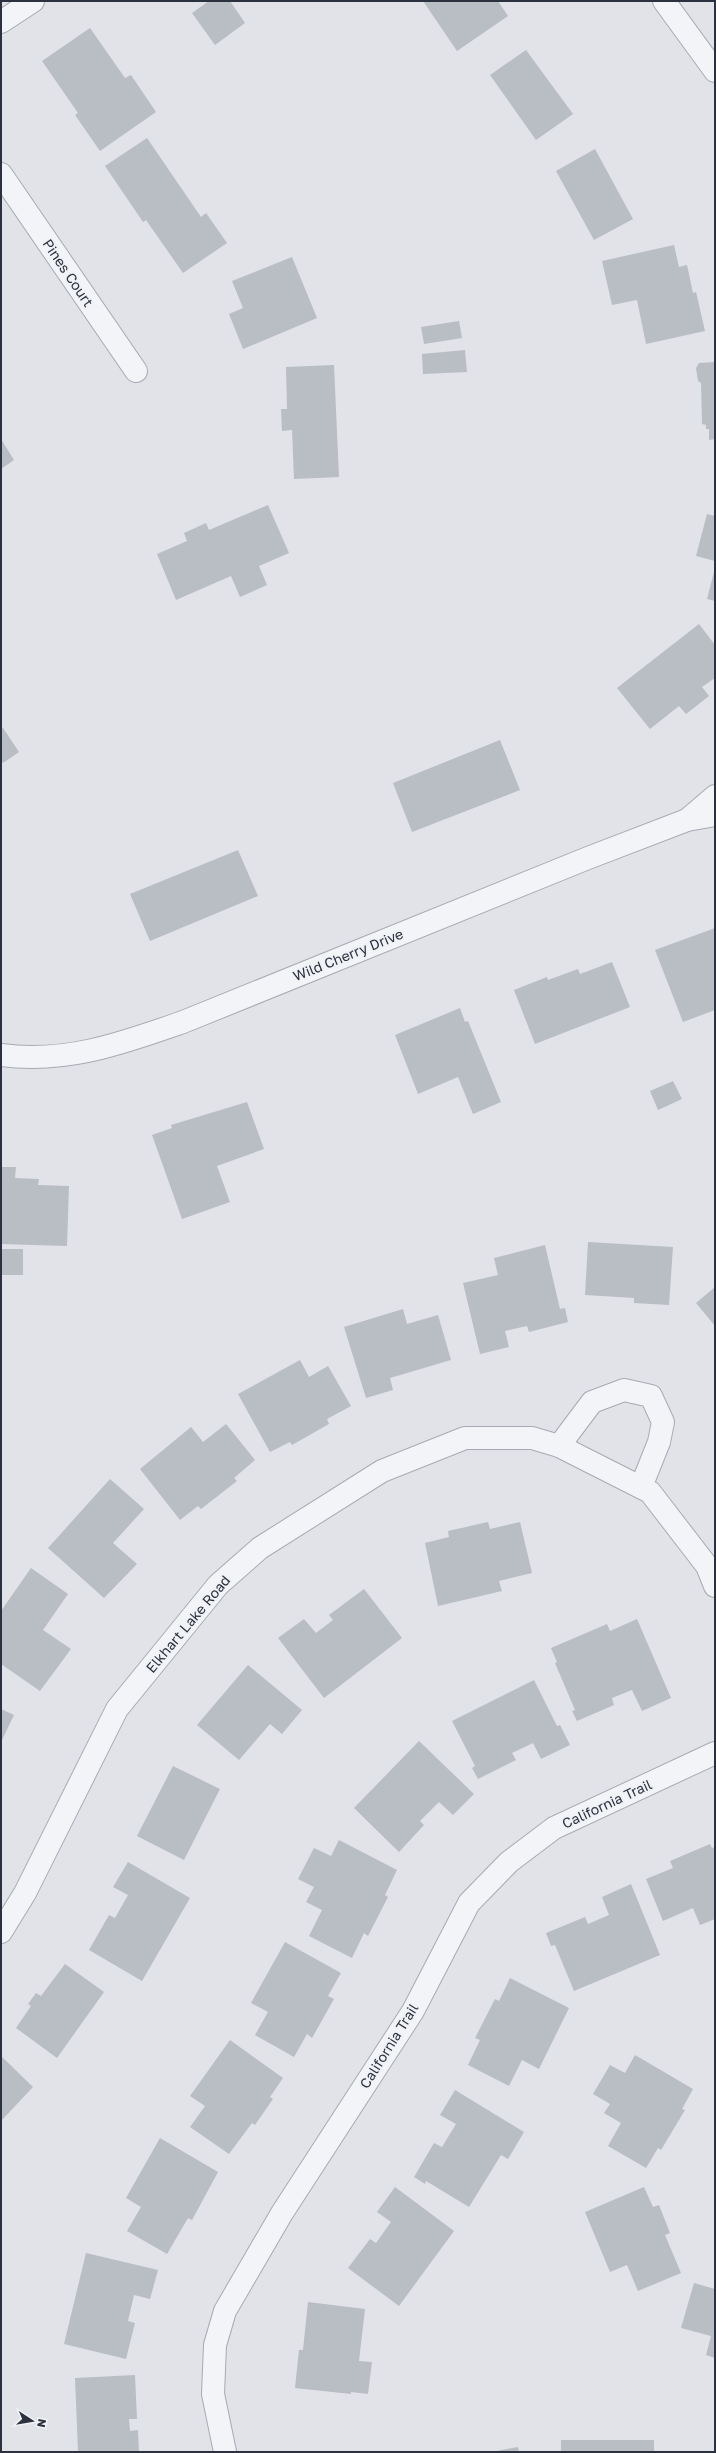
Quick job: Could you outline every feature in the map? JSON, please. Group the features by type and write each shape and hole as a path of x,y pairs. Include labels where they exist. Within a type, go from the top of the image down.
{"street":[{"path":"1,22 33,1"},
{"path":"664,1 715,71"},
{"name":"Pines Court","path":"1,174 136,371"},
{"name":"Wild Cherry Drive","path":"687,820 715,796"},
{"name":"Wild Cherry Drive","path":"1,1055 19,1058 85,1054 131,1041 183,1022 388,938 687,820 715,815"},
{"path":"559,1446 592,1402 624,1390 651,1396 663,1422 659,1442 641,1487"},
{"name":"Elkhart Lake Road","path":"1,1932 25,1893 117,1709 218,1585 260,1548 382,1471 465,1438 532,1438 559,1446 650,1492 707,1566 715,1586"},
{"name":"California Trail","path":"225,2452 213,2394 214,2345 225,2311 282,2213 413,2011 469,1903 509,1862 554,1828 715,1753"}],"building":[{"path":"209,1 230,1 245,23 215,45 192,13"},
{"path":"423,1 498,1 508,16 457,51"},
{"path":"90,28 125,78 131,75 156,112 100,151 75,115 78,113 42,61"},
{"path":"526,50 573,114 536,140 490,75"},
{"path":"147,138 201,217 206,213 227,243 183,273 146,220 143,222 105,166"},
{"path":"595,149 633,219 594,240 556,171"},
{"path":"674,245 679,267 687,265 693,293 696,292 705,331 646,344 637,300 612,305 602,261"},
{"path":"292,257 317,318 243,349 229,314 243,308 232,281"},
{"path":"459,321 462,338 424,344 421,327"},
{"path":"465,350 467,372 423,374 422,354"},
{"path":"715,362 715,439 709,440 709,429 706,429 706,425 702,424 701,383 698,381 696,368 699,363"},
{"path":"334,365 339,477 294,479 292,430 282,431 281,409 287,409 286,367"},
{"path":"1,439 14,460 1,469"},
{"path":"268,505 289,553 259,566 267,585 240,597 231,576 176,600 157,554 187,541 184,533 206,523 209,530"},
{"path":"707,514 715,516 715,561 696,556"},
{"path":"715,572 715,601 707,599"},
{"path":"699,624 715,645 715,678 702,687 709,696 686,714 679,706 650,729 617,688"},
{"path":"3,728 19,752 3,763 1,759 1,729"},
{"path":"500,740 520,790 412,832 393,783"},
{"path":"238,850 258,896 150,941 130,894"},
{"path":"715,928 715,1010 683,1022 655,950"},
{"path":"612,962 630,1007 535,1044 514,990 547,977 548,980 578,969 580,974"},
{"path":"460,1008 465,1022 468,1021 501,1102 473,1114 458,1077 418,1094 395,1035"},
{"path":"673,1081 682,1099 658,1110 650,1091"},
{"path":"247,1102 264,1149 217,1166 230,1202 182,1219 152,1135 172,1128 171,1125"},
{"path":"1,1167 16,1167 15,1178 39,1179 38,1185 69,1186 67,1246 1,1244"},
{"path":"588,1242 673,1247 669,1305 634,1303 634,1298 585,1295"},
{"path":"545,1245 560,1309 565,1308 568,1322 529,1332 527,1326 505,1331 509,1347 480,1354 463,1283 498,1275 494,1258"},
{"path":"1,1249 23,1249 23,1275 1,1275"},
{"path":"715,1287 715,1326 696,1303"},
{"path":"403,1309 407,1324 438,1315 451,1360 390,1378 393,1390 366,1398 344,1327"},
{"path":"300,1360 309,1377 328,1366 351,1406 327,1419 329,1424 292,1445 290,1442 270,1452 238,1394"},
{"path":"226,1424 255,1460 234,1478 237,1481 201,1509 198,1506 180,1520 140,1469 191,1427 203,1442"},
{"path":"110,1479 144,1509 113,1543 137,1564 104,1598 48,1548"},
{"path":"488,1522 490,1529 520,1522 532,1573 499,1581 502,1591 438,1606 425,1543 449,1537 448,1531"},
{"path":"31,1568 68,1594 43,1630 71,1649 40,1691 1,1664 1,1611"},
{"path":"364,1589 402,1638 324,1698 278,1638 304,1619 316,1633 333,1620 329,1615"},
{"path":"637,1619 671,1698 642,1711 632,1690 612,1698 614,1705 577,1721 572,1711 575,1710 555,1663 557,1662 551,1648 607,1624 610,1631"},
{"path":"248,1665 302,1710 282,1734 270,1724 239,1760 197,1725"},
{"path":"534,1680 557,1726 560,1725 570,1745 541,1759 533,1743 512,1753 516,1760 478,1779 472,1768 475,1766 452,1721"},
{"path":"1,1709 14,1715 1,1742"},
{"path":"419,1741 474,1794 453,1815 439,1802 420,1821 424,1825 399,1852 354,1808"},
{"path":"173,1766 220,1789 184,1860 137,1836"},
{"path":"339,1840 397,1870 385,1895 388,1897 368,1936 364,1933 352,1958 309,1936 322,1910 306,1902 314,1887 298,1879 314,1848 331,1856"},
{"path":"710,1844 712,1848 715,1847 715,1919 700,1925 693,1908 663,1921 646,1879 673,1868 670,1861"},
{"path":"128,1862 190,1898 142,1981 89,1950 109,1915 115,1918 128,1895 113,1887"},
{"path":"631,1884 660,1955 574,1991 555,1945 551,1946 546,1933 585,1917 588,1924 609,1915 602,1897"},
{"path":"285,1942 341,1973 328,1996 334,1999 312,2038 307,2034 294,2057 255,2035 268,2012 251,2003"},
{"path":"65,1964 104,1992 57,2058 16,2028 31,2006 28,2004 36,1993 41,1996"},
{"path":"510,1978 569,2008 539,2069 522,2060 509,2086 468,2065 480,2040 475,2038 495,1999 499,2001"},
{"path":"230,2040 283,2078 270,2097 273,2099 255,2125 252,2123 229,2154 190,2127 205,2106 190,2096"},
{"path":"635,2055 693,2089 682,2109 685,2110 661,2150 658,2148 646,2168 608,2146 621,2123 604,2113 610,2104 593,2094 610,2065 625,2073"},
{"path":"1,2056 33,2087 1,2121"},
{"path":"455,2090 524,2132 508,2159 501,2155 469,2207 426,2181 425,2184 414,2177 434,2143 442,2147 456,2124 440,2115"},
{"path":"160,2138 218,2172 192,2220 188,2218 167,2254 127,2231 141,2207 126,2198"},
{"path":"395,2187 454,2231 399,2306 348,2268 370,2239 376,2243 391,2222 377,2212"},
{"path":"644,2187 653,2207 659,2205 670,2233 665,2235 681,2273 638,2291 627,2265 610,2272 585,2212"},
{"path":"86,2253 158,2270 150,2299 134,2295 128,2321 135,2323 126,2359 64,2344"},
{"path":"694,2283 715,2289 715,2358 706,2355 711,2336 681,2328"},
{"path":"308,2302 365,2309 359,2361 372,2362 368,2394 351,2392 351,2394 295,2388 299,2350 303,2350"},
{"path":"135,2375 137,2419 129,2419 130,2431 138,2430 139,2452 78,2452 75,2378"},
{"path":"561,2440 654,2440 654,2452 561,2452"},
{"path":"518,2447 519,2452 496,2452 496,2451"}]}
